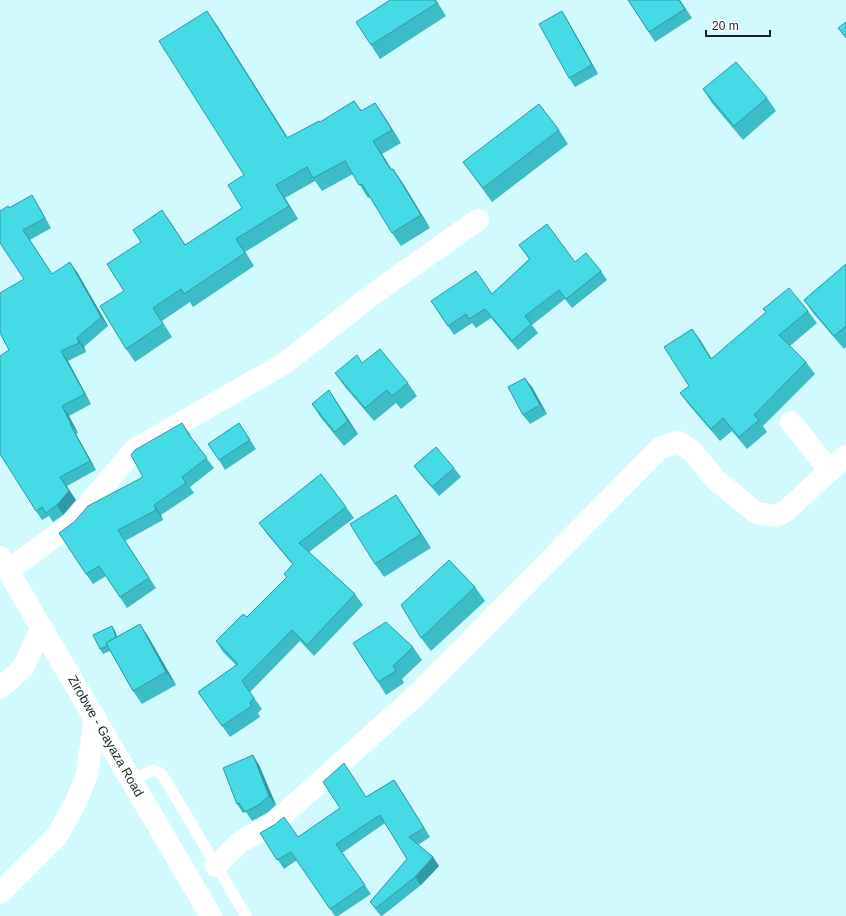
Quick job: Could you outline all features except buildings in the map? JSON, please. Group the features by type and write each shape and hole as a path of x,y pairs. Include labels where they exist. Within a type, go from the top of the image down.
{"street":[{"path":"4,564 72,524 134,450 285,363 373,294 478,220"},
{"path":"791,422 826,466 825,475"},
{"path":"216,866 240,842 274,823 420,692 660,448 678,442 692,451 715,480 756,513 776,516 787,510 846,456"},
{"name":"Zirobwe - Gayaza Road","path":"4,564 211,916"},
{"path":"0,688 23,668 42,628"},
{"path":"0,893 57,836 76,802 87,774 95,717"}],"lane":[{"path":"132,780 154,770 162,774 246,916"}]}
